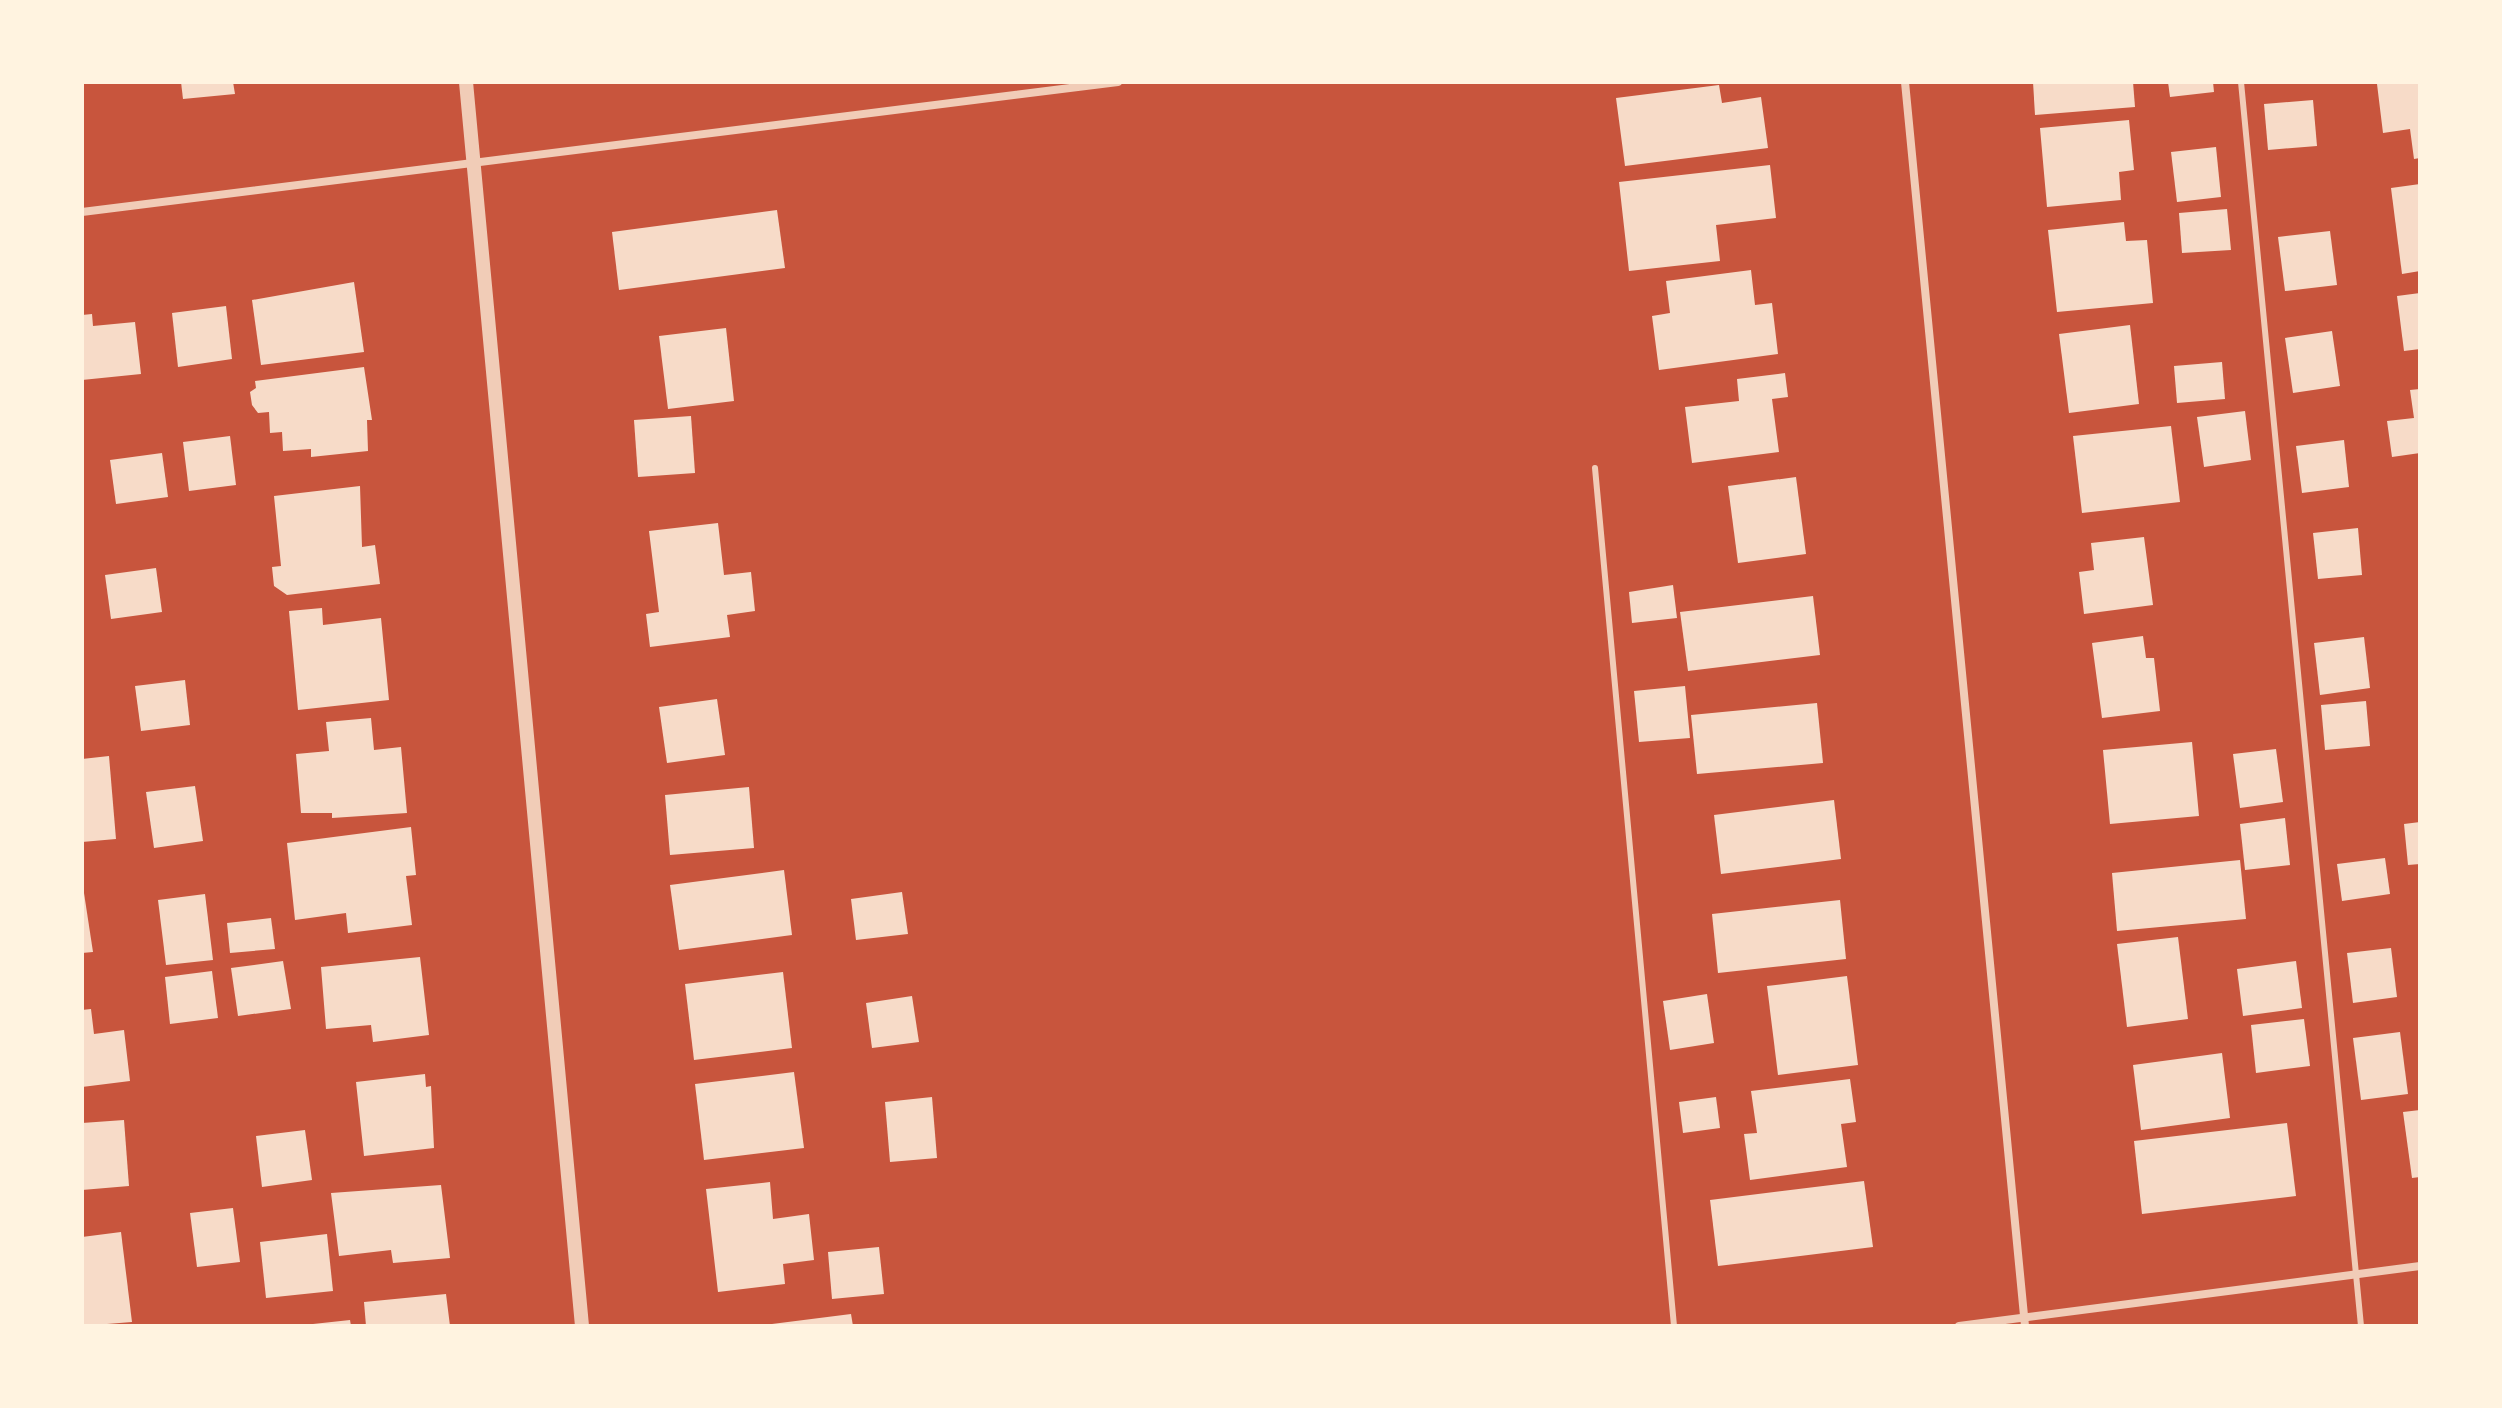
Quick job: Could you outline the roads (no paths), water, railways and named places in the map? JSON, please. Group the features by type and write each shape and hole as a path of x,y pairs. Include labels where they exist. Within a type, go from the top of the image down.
{"street":[{"path":"466,82 582,1326"},
{"path":"82,212 1118,82"},
{"path":"1905,82 2025,1322"},
{"path":"1959,1326 2025,1322 2420,1266"}],"lane":[{"path":"2241,82 2361,1326"},
{"path":"1595,468 1674,1326"}]}
